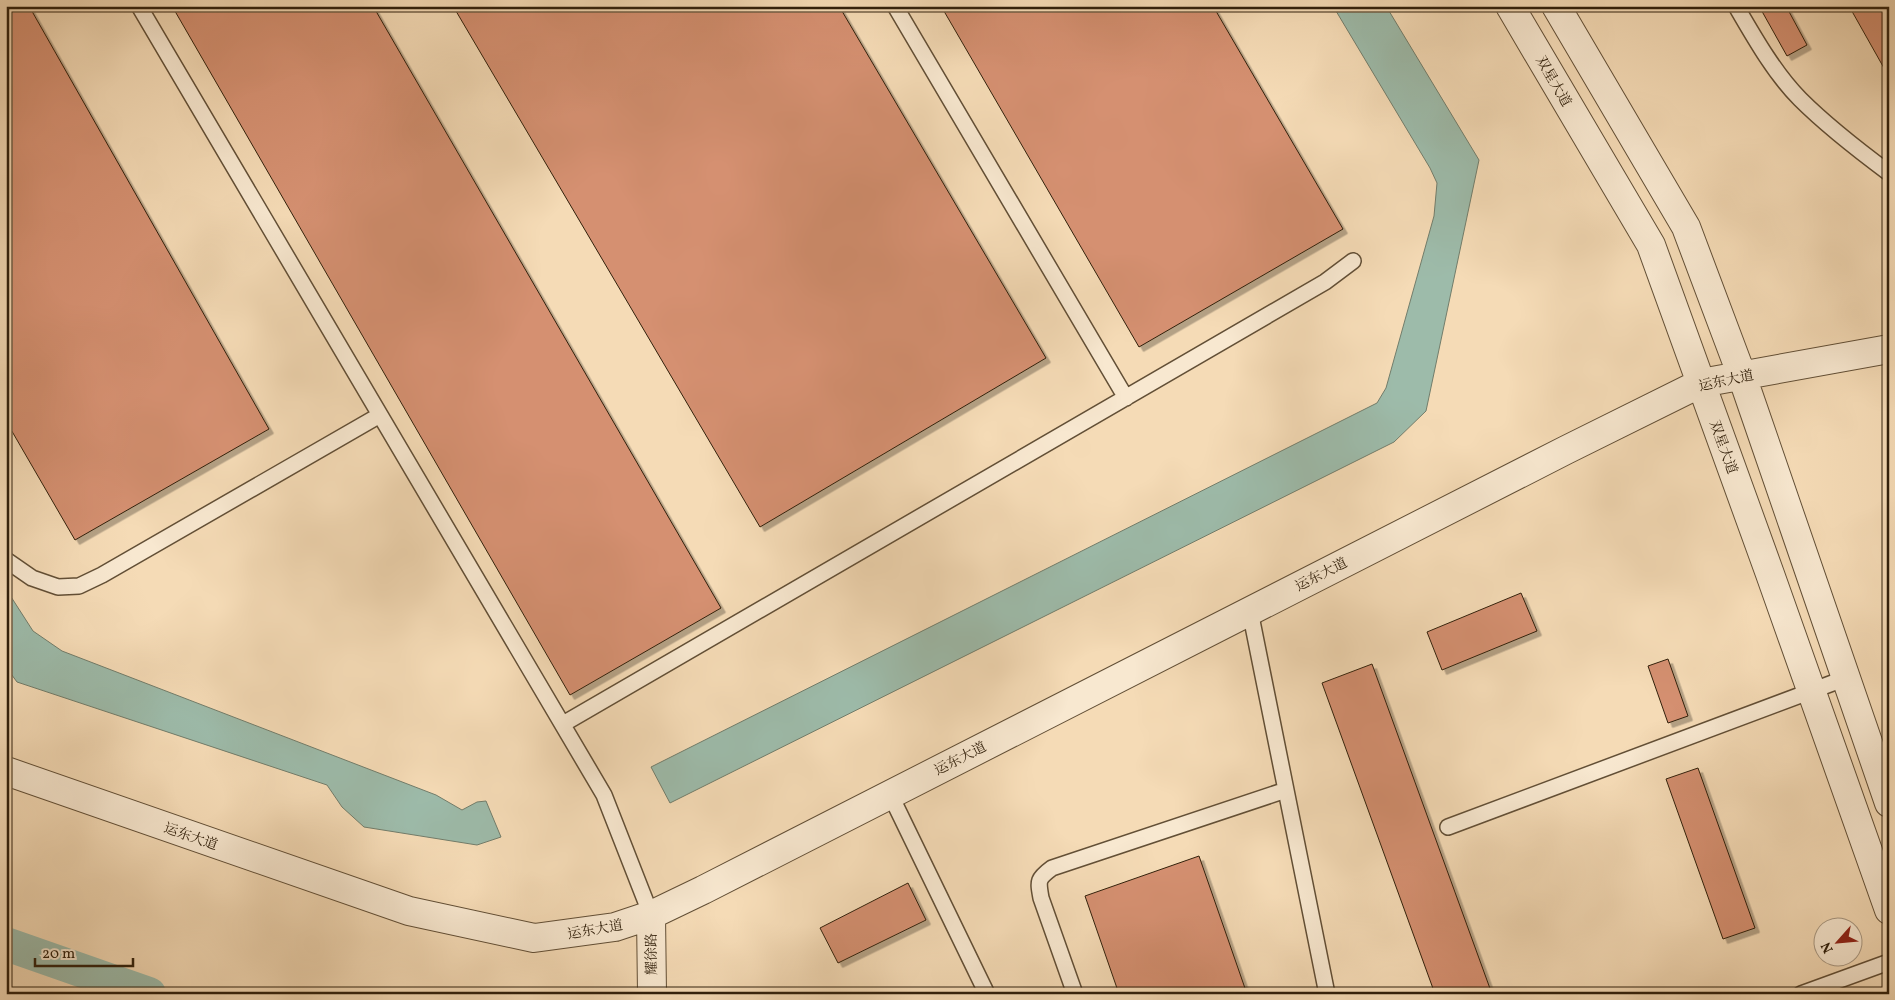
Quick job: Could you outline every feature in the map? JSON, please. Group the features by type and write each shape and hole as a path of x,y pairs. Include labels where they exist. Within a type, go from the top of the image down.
{"street":[{"name":"双星大道","path":"1510,6 1651,245 1889,910"},
{"path":"1556,6 1686,227 1742,376 1889,803"},
{"name":"运东大道","path":"6,771 409,912 534,938 615,927 651,915 1701,383 1889,349"},
{"name":"耀徐路","path":"651,915 652,994"}],"lane":[{"path":"139,6 604,795 651,915"},
{"path":"895,6 1126,398"},
{"path":"1736,6 1761,49 1799,98 1849,144 1889,174"},
{"path":"562,724 1325,282 1353,261"},
{"path":"6,560 32,578 58,587 79,586 102,575 380,415"},
{"path":"1250,611 1327,994"},
{"path":"1448,827 1846,678"},
{"path":"1075,994 1041,898 1038,882 1042,876 1052,868 1286,790"},
{"path":"890,794 987,994"},
{"path":"1801,994 1889,962"}],"shaded area":[{"path":"1333,6 1386,6 1479,160 1426,411 1394,442 670,803 651,767 1377,403 1386,388 1434,216 1437,183 1430,168"},
{"path":"6,589 33,631 62,651 436,795 462,810 477,802 486,801 501,837 477,845 364,827 342,807 327,785 17,682 6,667"}],"building":[{"path":"6,6 29,6 269,429 75,540 6,421"},
{"path":"172,6 373,6 721,608 570,695"},
{"path":"453,6 839,6 1046,358 760,527"},
{"path":"941,6 1213,6 1343,229 1139,347"},
{"path":"1759,6 1786,6 1807,45 1787,56"},
{"path":"1849,6 1889,6 1889,77"},
{"path":"1521,593 1537,631 1442,670 1427,632"},
{"path":"1668,659 1688,716 1668,723 1648,666"},
{"path":"1372,664 1492,994 1435,994 1322,683"},
{"path":"1698,768 1755,928 1723,939 1666,779"},
{"path":"1199,856 1247,994 1119,994 1085,896"},
{"path":"908,883 926,920 838,963 820,928"}],"waterway":[{"path":"6,944 149,994"}]}
